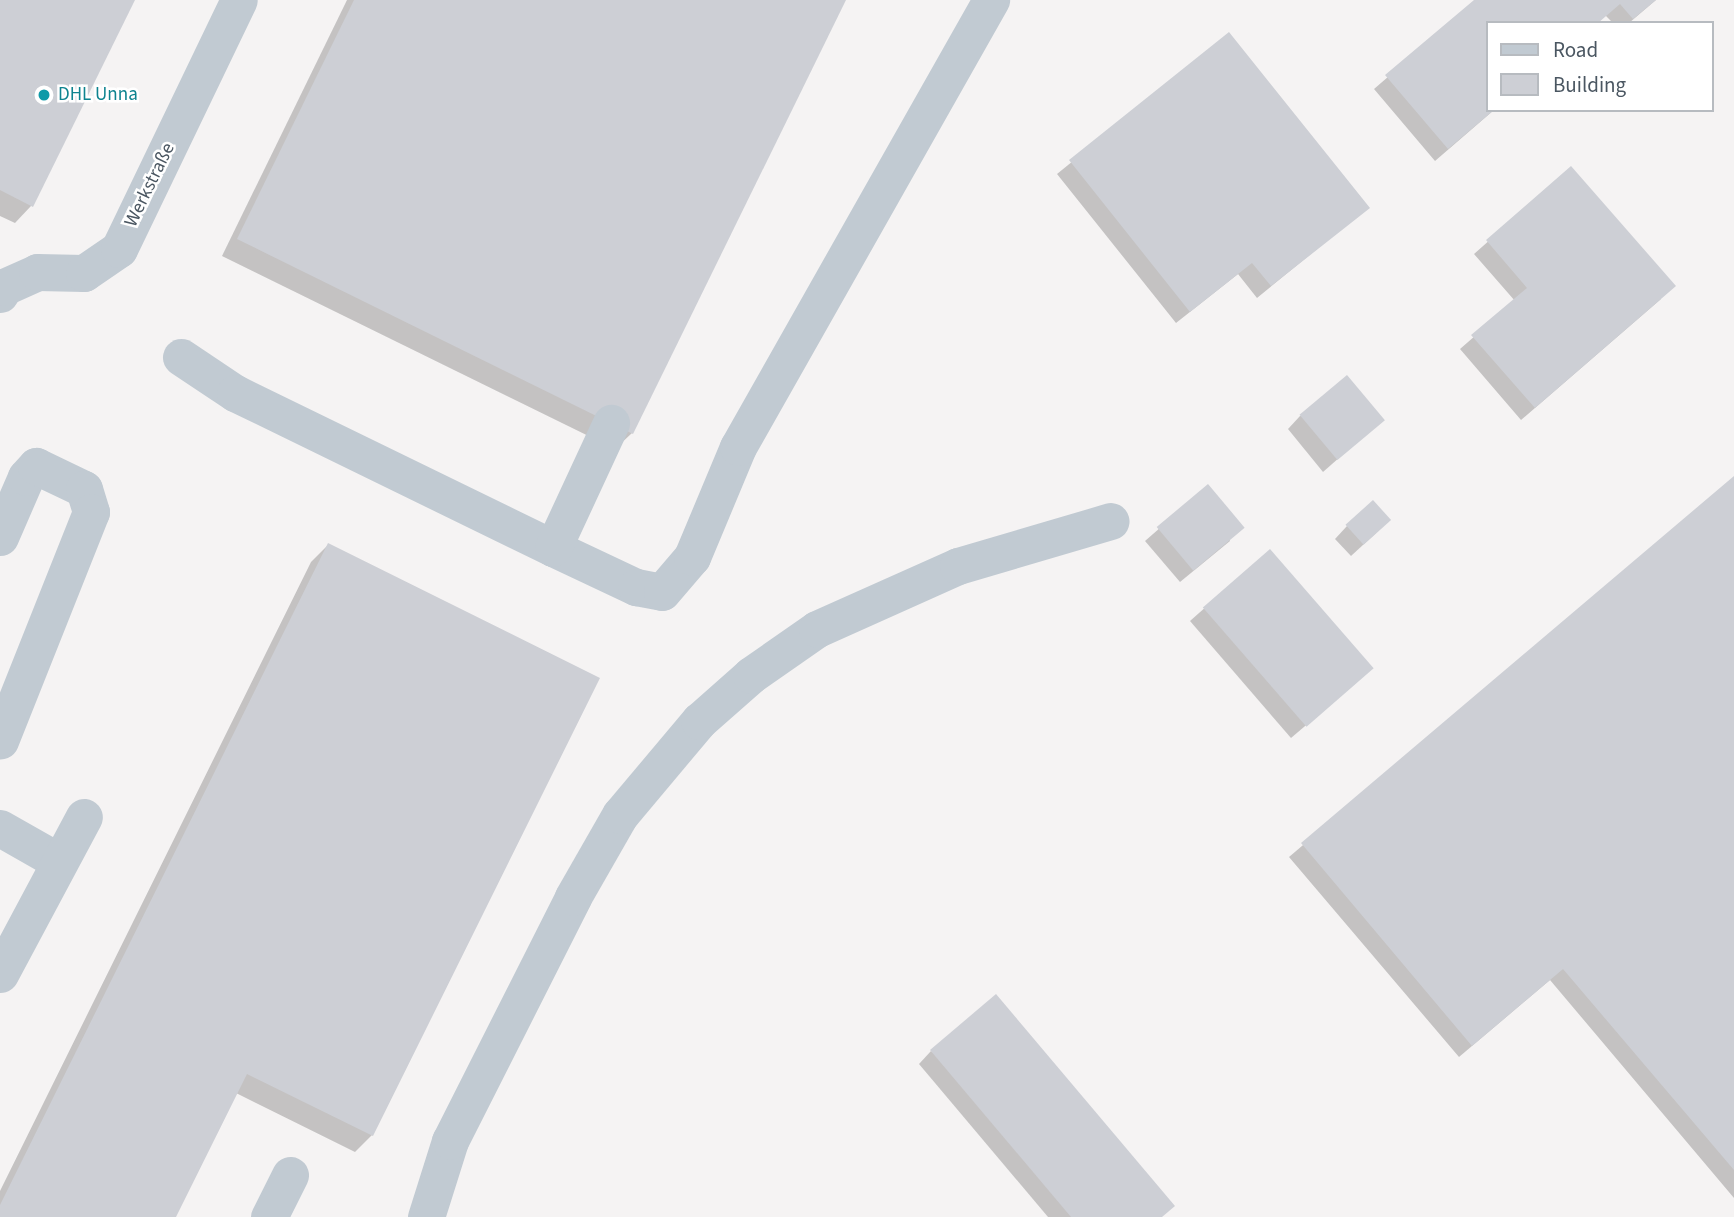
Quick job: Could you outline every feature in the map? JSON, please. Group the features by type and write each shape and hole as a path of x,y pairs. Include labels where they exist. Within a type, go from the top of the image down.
{"lane":[{"name":"Werkstraße","path":"0,294 4,287 37,272 84,273 119,249 239,0"},
{"path":"181,357 236,393 553,548 636,587 662,592 692,557 738,447 991,0"},
{"path":"553,548 611,423"},
{"path":"0,537 26,477 36,466 84,489 91,512 0,741"},
{"path":"426,1217 450,1141 573,897 620,815 699,721 751,674 817,629 958,566 1111,521"},
{"path":"0,974 58,861 84,817"},
{"path":"0,828 58,861"},
{"path":"269,1217 290,1175"}],"building":[{"name":"DHL Unna","path":"0,0 135,0 33,207 0,190"},
{"path":"354,0 846,0 633,434 237,239"},
{"path":"1474,0 1656,0 1633,19 1620,4 1600,21 1486,21 1486,112 1492,112 1448,149 1385,75"},
{"path":"1229,32 1370,208 1271,286 1252,263 1190,312 1069,160"},
{"path":"1571,166 1676,286 1535,408 1471,335 1527,288 1486,240"},
{"path":"1347,375 1385,420 1337,460 1300,415"},
{"path":"1734,476 1734,1170 1563,969 1472,1046 1301,843"},
{"path":"1208,484 1245,528 1193,571 1157,527"},
{"path":"1373,500 1391,520 1364,545 1346,525"},
{"path":"328,543 600,678 373,1136 247,1074 176,1217 0,1217 0,1205"},
{"path":"1270,549 1374,668 1306,727 1203,607"},
{"path":"996,994 1175,1206 1162,1217 1071,1217 930,1050"}],"place":[{"name":"DHL Unna","path":"44,95"}]}
